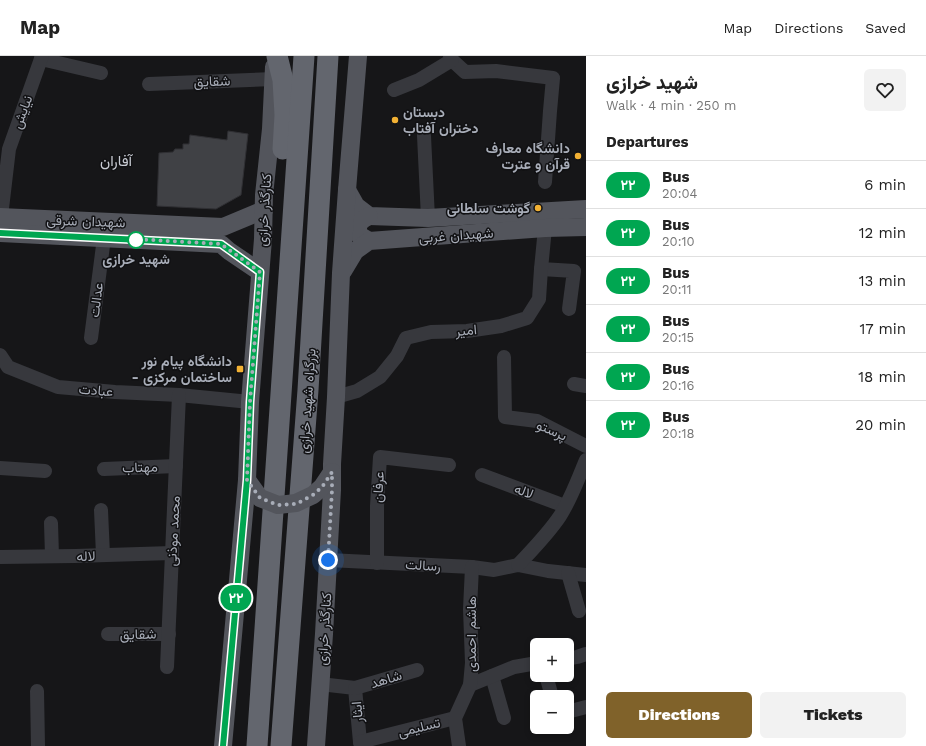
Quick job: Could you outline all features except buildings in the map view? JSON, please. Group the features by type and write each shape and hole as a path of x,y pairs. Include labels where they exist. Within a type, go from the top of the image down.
{"highway":[{"path":"276,56 283,80 284,115 280,224 282,266 287,299"},
{"name":"بزرگراه شهید خرازی","path":"256,746 304,56"},
{"name":"بزرگراه شهید خرازی","path":"281,746 308,390 328,56"},
{"path":"308,390 333,163 343,56"}],"main road":[{"name":"کنارگذر خرازی","path":"223,746 247,480 250,402 276,56"},
{"name":"کنارگذر خرازی","path":"316,746 332,490 341,273 358,56"},
{"path":"341,273 355,251 369,241 360,235 358,229 360,223 369,216 356,206 347,190"},
{"name":"شهیدان غربی","path":"369,216 428,218 586,209"},
{"name":"شهیدان شرقی","path":"0,222 223,227 264,210"},
{"name":"شهیدان شرقی","path":"0,222 104,238 221,244"},
{"path":"223,227 225,236 221,244 260,272"},
{"name":"شهیدان غربی","path":"369,241 544,228 586,227"},
{"path":"247,480 260,498 278,505 296,504 313,495 322,487 332,472"}],"street":[{"path":"41,58 101,73"},
{"name":"نیایش","path":"0,222 4,148 41,58"},
{"path":"394,90 418,80 451,58 465,72 496,71 553,78 545,182"},
{"name":"شقایق","path":"149,84 274,79"},
{"path":"424,136 428,218"},
{"name":"امیر","path":"336,397 357,391 380,377 397,356 406,338 430,332 467,331 502,326 527,318 539,299 544,228"},
{"name":"عدالت","path":"91,338 104,238"},
{"path":"541,269 574,271 569,309"},
{"name":"عبادت","path":"0,355 8,367 58,387 115,392 179,395 250,402"},
{"name":"پرستو","path":"504,357 505,417 537,421 586,446"},
{"name":"محمد موذنی","path":"167,667 179,395"},
{"name":"عرفان","path":"377,563 377,506 380,457 449,465"},
{"path":"518,565 547,534 561,515 565,506 580,491 586,460"},
{"name":"مهتاب","path":"104,469 176,466"},
{"path":"0,468 45,471"},
{"name":"لاله","path":"482,475 565,506"},
{"path":"101,510 103,555"},
{"path":"51,523 52,556"},
{"name":"لاله","path":"0,557 172,553"},
{"name":"رسالت","path":"328,560 472,567 494,570 518,565"},
{"path":"518,565 548,571 586,575"},
{"name":"هاشم احمدی","path":"455,718 470,685 472,663 470,609 472,567"},
{"path":"568,573 579,611"},
{"name":"شقایق","path":"108,634 168,634"},
{"path":"574,658 586,654"},
{"path":"470,685 514,667 530,664"},
{"name":"شاهد","path":"354,688 417,670"},
{"path":"492,676 504,718"},
{"name":"ایثار","path":"320,684 354,688 360,744"},
{"path":"37,691 38,746"},
{"path":"574,710 586,707"},
{"path":"455,718 459,746"},
{"name":"تسلیمی","path":"360,744 455,718"}],"bus line":[{"name":"۲۲","path":"0,233 221,244 260,272 250,402 247,480 223,746"}],"place":[{"name":"دبستان دختران آفتاب","path":"395,120"},
{"name":"دانشگاه معارف قرآن و عترت","path":"578,156"},
{"name":"گوشت سلطانی","path":"538,208"},
{"name":"شهید خرازی","path":"136,240"},
{"name":"دانشگاه پیام نور - ساختمان مرکزی","path":"240,369"}],"district":[{"name":"آفاران","path":"116,161"}],"route":[{"path":"136,240 134,239 221,244 260,272 250,402 247,480 260,498 278,505 296,504 313,495 322,487 332,472 328,560"}]}
